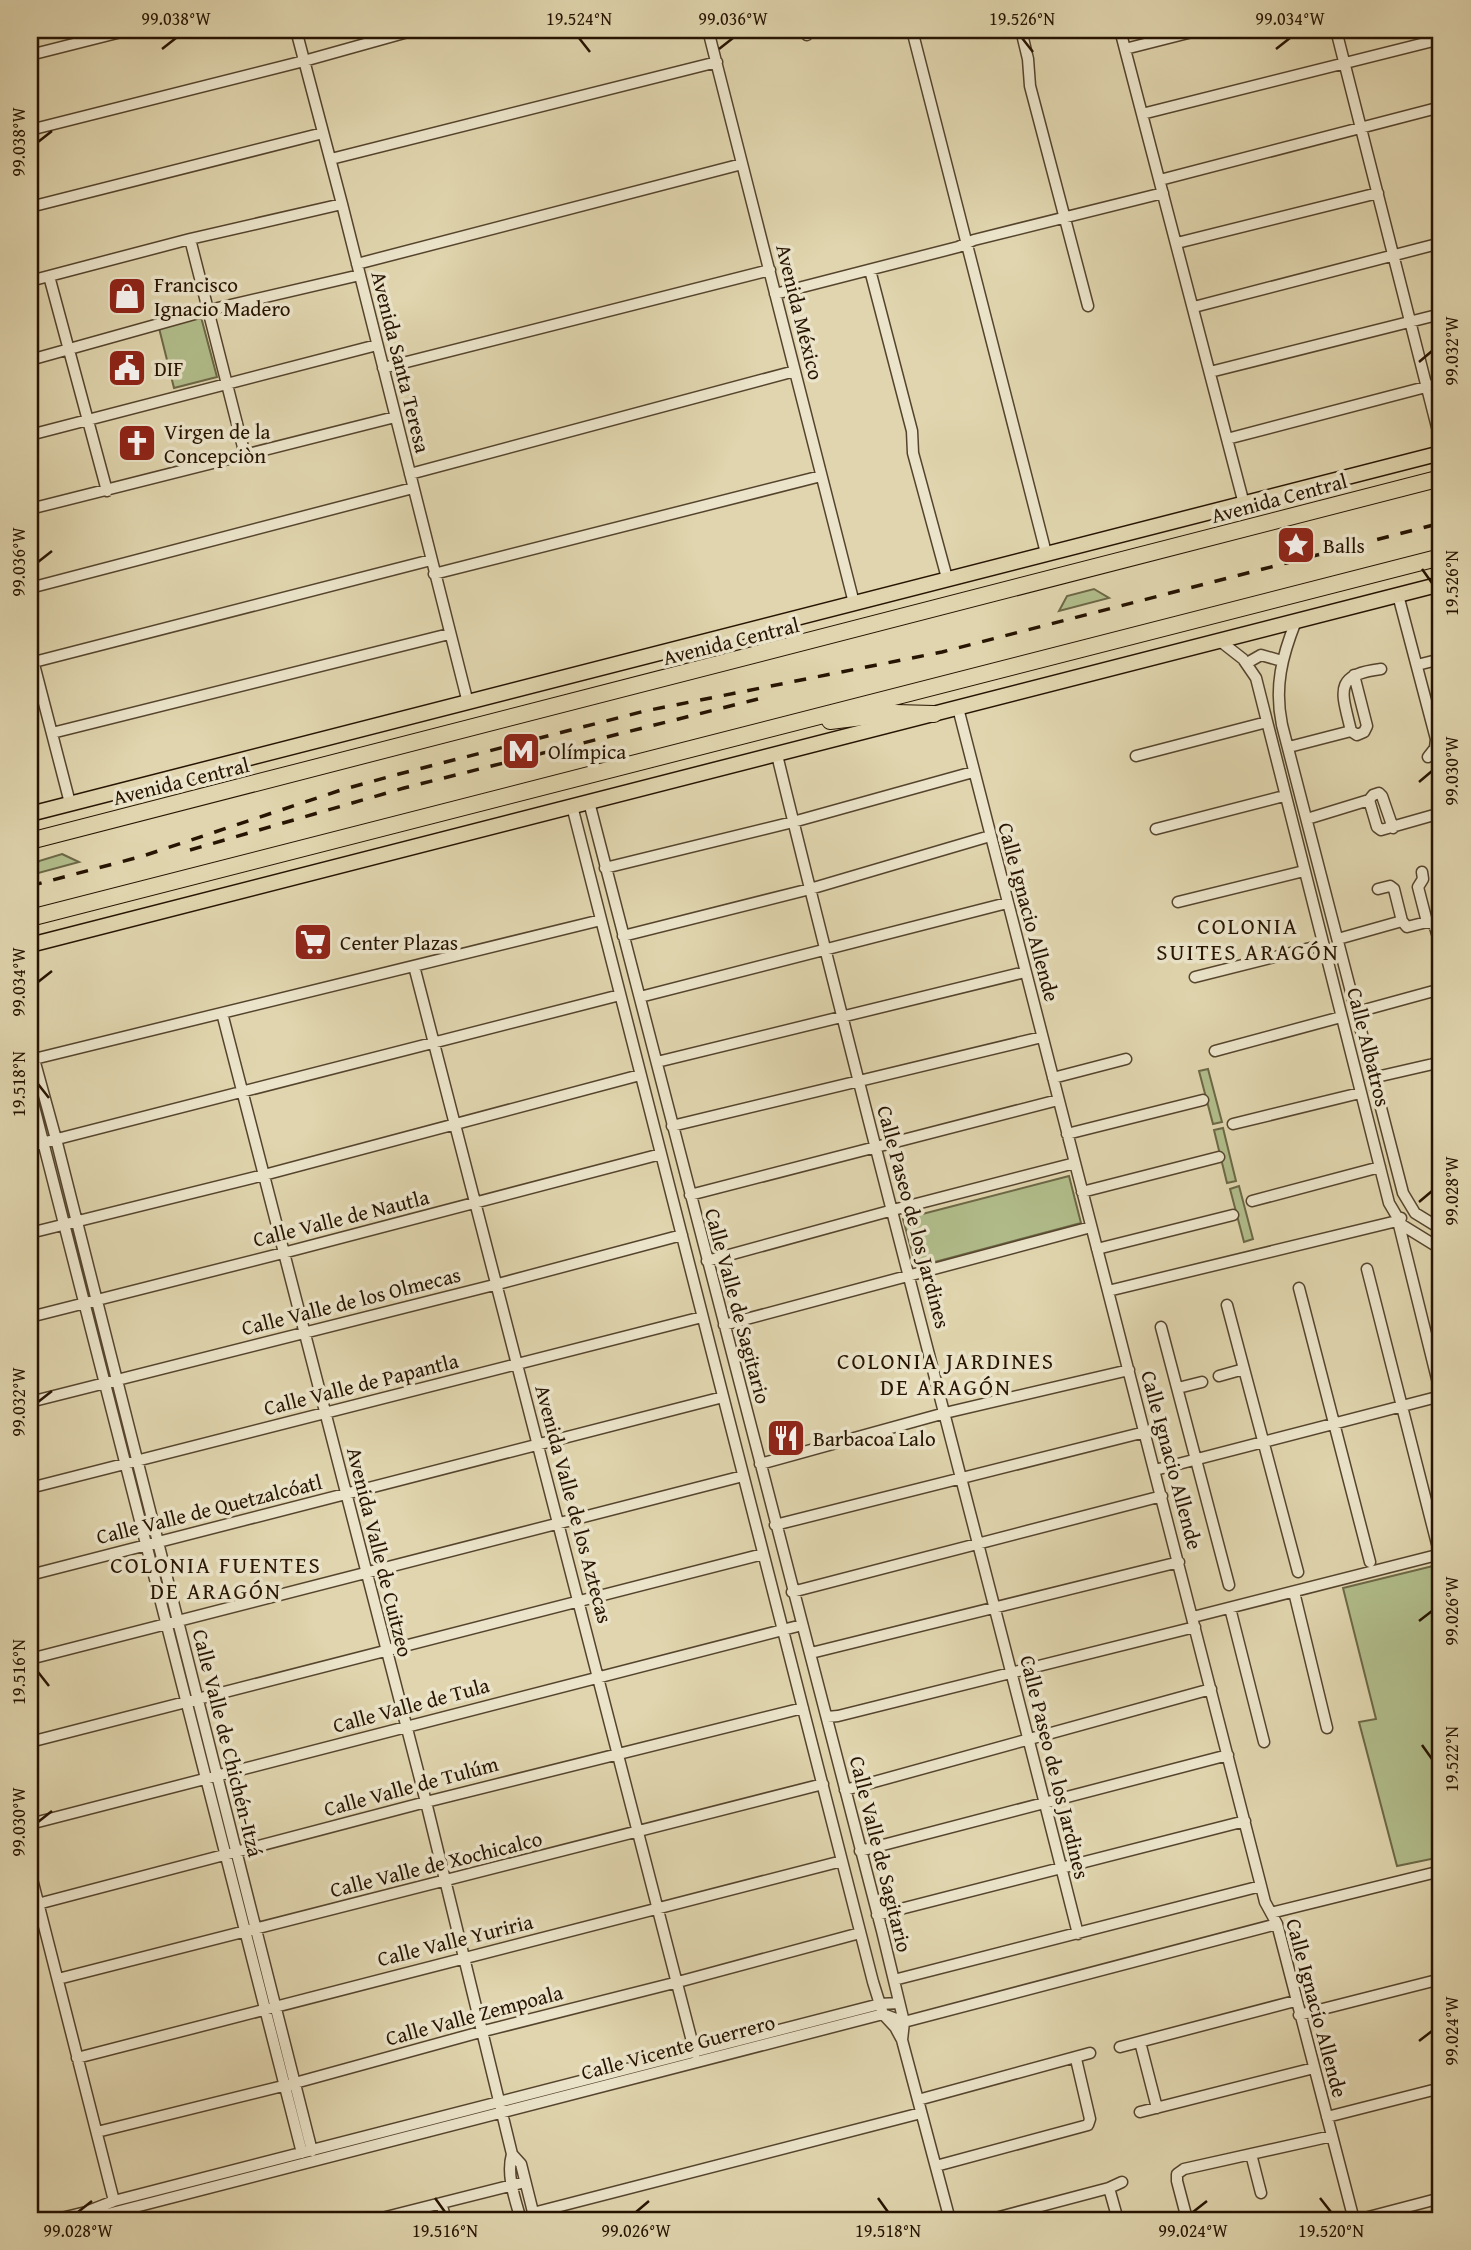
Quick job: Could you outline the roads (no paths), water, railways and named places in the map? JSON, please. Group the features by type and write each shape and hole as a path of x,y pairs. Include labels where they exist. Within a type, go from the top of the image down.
{"highway":[{"name":"Avenida Central","path":"30,841 1441,478"},
{"path":"30,918 1436,560"},
{"path":"792,723 895,713 934,714"}],"main road":[{"name":"Avenida Central","path":"30,814 1441,453"},
{"path":"30,946 1441,584"}],"street":[{"path":"30,55 129,30"},
{"name":"Avenida Santa Teresa","path":"296,30 468,703"},
{"path":"30,130 304,61 402,31 415,30"},
{"name":"Avenida México","path":"708,30 854,603"},
{"path":"912,30 1046,553"},
{"path":"1021,30 1028,60 1030,86 1088,306"},
{"path":"1120,30 1244,503"},
{"path":"1125,49 1200,30"},
{"path":"1336,30 1441,443"},
{"path":"1142,114 1441,39"},
{"path":"331,159 717,62"},
{"path":"1160,180 1441,107"},
{"path":"30,207 324,133"},
{"path":"30,360 742,164"},
{"path":"775,294 1163,193"},
{"path":"1177,243 1378,193"},
{"path":"30,281 190,239 342,204"},
{"path":"190,239 245,455"},
{"path":"1194,307 1441,243"},
{"path":"383,368 769,270"},
{"path":"870,270 947,578"},
{"path":"49,275 107,491"},
{"path":"1210,372 1441,314"},
{"path":"30,435 377,345"},
{"path":"410,474 795,371"},
{"path":"1227,439 1441,383"},
{"path":"30,509 395,417"},
{"path":"434,573 821,476"},
{"path":"30,588 413,488"},
{"path":"34,662 431,560"},
{"path":"1398,595 1436,739 1435,748 1428,757"},
{"name":"Calle Albatros","path":"1296,621 1282,661 1278,695 1282,725 1372,1078 1403,1193 1411,1209"},
{"path":"52,733 449,634"},
{"name":"Calle Albatros","path":"1220,641 1247,663 1256,678 1360,1093 1389,1203 1398,1221 1441,1395"},
{"path":"30,649 69,803"},
{"path":"1247,663 1261,655 1282,661"},
{"path":"1417,665 1441,659"},
{"path":"1354,675 1367,726 1363,734 1357,735 1351,731 1343,693 1346,682 1354,675 1381,669"},
{"path":"30,702 43,699"},
{"path":"1428,705 1441,701"},
{"name":"Calle Ignacio Allende","path":"958,708 1261,1886 1277,1924 1295,2001 1356,2220"},
{"path":"1136,756 1267,722"},
{"path":"1289,747 1351,731"},
{"name":"Calle Paseo de los Jardines","path":"777,755 841,1017 1078,1934"},
{"path":"605,868 793,822 973,772"},
{"path":"1307,819 1381,794 1392,828 1441,813"},
{"path":"1156,830 1284,796"},
{"name":"Calle Valle de Sagitario","path":"589,802 792,1592 811,1653 904,2022"},
{"name":"Calle Valle de Sagitario","path":"572,806 881,2009"},
{"path":"623,936 810,889 990,836"},
{"path":"1178,902 1304,871"},
{"path":"1395,892 1418,887 1423,879 1422,873"},
{"path":"1378,889 1390,886 1395,892 1402,921 1407,927 1427,922 1434,924 1437,934"},
{"path":"1418,887 1427,922"},
{"path":"640,998 1007,903"},
{"path":"32,1060 601,920"},
{"path":"1338,939 1402,921"},
{"path":"1195,977 1322,945"},
{"name":"Avenida Valle de los Aztecas","path":"414,966 540,1445 695,2053"},
{"path":"657,1062 1025,972"},
{"path":"1357,1012 1441,989"},
{"path":"30,1146 620,995"},
{"name":"Avenida Valle de Cuitzeo","path":"222,1013 426,1802 512,2154"},
{"path":"1215,1051 1341,1017"},
{"path":"672,1126 1042,1037"},
{"path":"1053,1078 1126,1059"},
{"name":"Calle Valle de Chichén-Itzá","path":"32,1060 56,1139 95,1299 110,1381 307,2152"},
{"path":"1372,1078 1440,1064"},
{"path":"30,1233 264,1175 640,1075"},
{"name":"Calle Valle de Chichén-Itzá","path":"30,1091 83,1302 110,1381"},
{"path":"1233,1124 1360,1093"},
{"path":"690,1195 1058,1100"},
{"path":"1067,1134 1203,1100"},
{"name":"Calle Valle de Nautla","path":"30,1317 661,1154"},
{"path":"1082,1192 1219,1157"},
{"path":"706,1261 892,1209 1075,1163"},
{"path":"1252,1201 1380,1167"},
{"path":"1108,1291 1398,1221 1411,1209 1441,1228"},
{"path":"1097,1249 1233,1215"},
{"path":"1398,1221 1409,1231 1441,1249"},
{"path":"724,1325 1091,1227"},
{"name":"Calle Valle de los Olmecas","path":"30,1402 682,1235"},
{"path":"827,1717 1011,1673 1439,1549 1367,1269"},
{"path":"1298,1287 1370,1562"},
{"path":"1227,1305 1298,1572"},
{"name":"Calle Valle de Papantla","path":"30,1488 702,1317"},
{"path":"1161,1326 1229,1585"},
{"path":"1219,1376 1244,1369"},
{"path":"760,1464 945,1413 1129,1370"},
{"path":"1178,1388 1202,1382"},
{"path":"1155,1470 1402,1408 1441,1395"},
{"name":"Calle Valle de Quetzalcóatl","path":"30,1575 723,1397"},
{"path":"775,1525 1145,1432"},
{"path":"30,1659 743,1476"},
{"path":"792,1592 1162,1496"},
{"path":"30,1742 762,1554"},
{"path":"811,1653 1179,1562"},
{"path":"1294,1592 1327,1728"},
{"path":"1230,1608 1264,1742"},
{"name":"Calle Valle de Tula","path":"30,1824 802,1625"},
{"path":"845,1790 1211,1689"},
{"name":"Calle Valle de Tulúm","path":"34,1905 426,1802 803,1708"},
{"path":"860,1851 1228,1755"},
{"name":"Calle Valle de Xochicalco","path":"58,1979 823,1784"},
{"path":"877,1915 1245,1821"},
{"name":"Calle Valle Yuriria","path":"77,2058 842,1861"},
{"path":"30,1871 34,1905 58,1979 114,2201 109,2217"},
{"path":"1271,1913 1441,1871"},
{"path":"894,1980 1261,1886"},
{"path":"881,2009 904,2022 1277,1924"},
{"name":"Calle Valle Zempoala","path":"97,2132 290,2084 860,1933"},
{"path":"1299,2015 1441,1979"},
{"path":"1120,2048 1295,2001"},
{"name":"Calle Vicente Guerrero","path":"53,2220 86,2212 114,2201 307,2152 502,2107 899,2003"},
{"path":"881,2009 902,2040 950,2218 935,2220"},
{"name":"Calle Vicente Guerrero","path":"86,2212 109,2217 695,2053 881,2009"},
{"path":"902,2040 904,2022"},
{"path":"1140,2042 1157,2108"},
{"path":"918,2099 1076,2059 1090,2053"},
{"path":"936,2166 1088,2125 1090,2119 1076,2059"},
{"path":"1140,2112 1314,2068"},
{"path":"1327,2117 1441,2088"},
{"path":"512,2154 520,2164 534,2216 922,2113"},
{"path":"1187,2218 1177,2181 1177,2174 1184,2169 1332,2136"},
{"path":"512,2154 509,2164 521,2220"},
{"path":"1251,2154 1261,2193"},
{"path":"374,2220 525,2182"},
{"path":"988,2220 1109,2189 1122,2182"},
{"path":"1109,2189 1118,2220"},
{"path":"1356,2220 1441,2198"},
{"path":"441,2203 446,2220"},
{"path":"1034,2207 1038,2220"}],"railway":[{"path":"30,886 143,856 341,790 399,774 645,711 942,652 1441,523"},
{"path":"190,850 404,788 758,699"}],"place":[{"name":"Francisco Ignacio Madero","path":"127,296"},
{"name":"DIF","path":"127,368"},
{"name":"Virgen de la Concepciòn","path":"137,443"},
{"name":"Balls","path":"1296,545"},
{"name":"Olímpica","path":"521,751"},
{"name":"Center Plazas","path":"313,942"},
{"name":"Barbacoa Lalo","path":"786,1438"}],"district":[{"name":"COLONIA SUITES ARAGÓN","path":"1248,938"},
{"name":"COLONIA JARDINES DE ARAGÓN","path":"946,1373"},
{"name":"COLONIA FUENTES DE ARAGÓN","path":"216,1577"}]}
